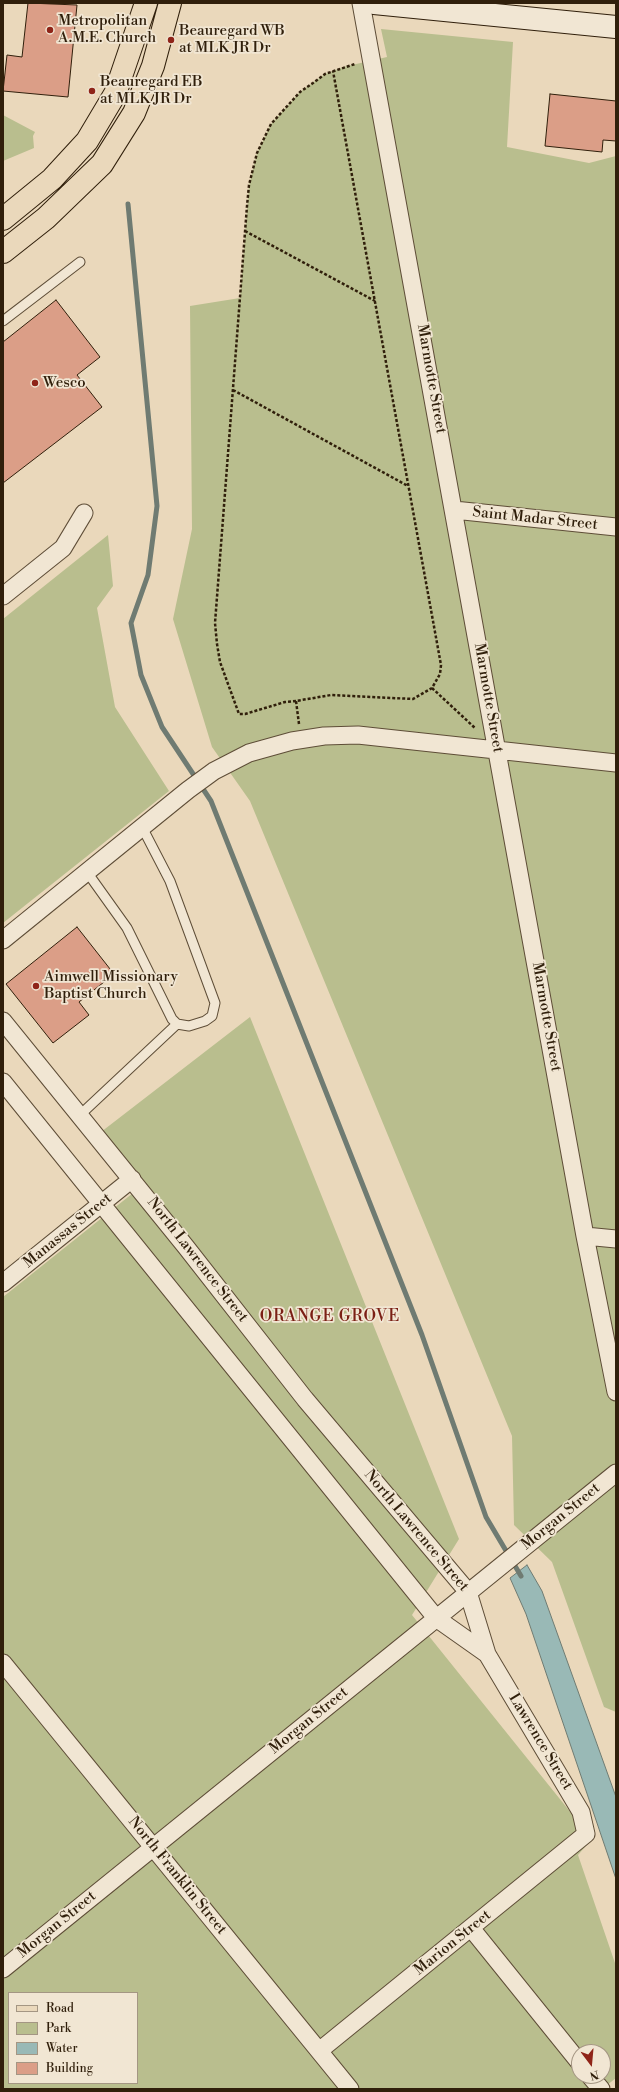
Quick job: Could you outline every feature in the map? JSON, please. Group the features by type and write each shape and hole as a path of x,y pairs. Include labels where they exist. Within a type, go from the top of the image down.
{"main road":[{"path":"3,219 52,179 87,141 115,94 146,3"},
{"path":"3,252 46,218 102,164 134,113 152,66 170,3"},
{"path":"374,3 616,27"}],"street":[{"name":"Marmotte Street","path":"362,3 585,1236 616,1392"},
{"name":"Saint Madar Street","path":"454,510 616,527"},
{"path":"3,596 63,548 84,514"},
{"path":"3,940 188,790 214,771 249,753 292,741 324,736 358,735 616,763"},
{"name":"North Lawrence Street","path":"3,1021 132,1179 305,1399 468,1592 487,1654"},
{"path":"3,1082 436,1618 487,1654"},
{"name":"Manassas Street","path":"3,1283 132,1179"},
{"path":"585,1236 616,1239"},
{"name":"Morgan Street","path":"3,1969 616,1473"},
{"name":"Lawrence Street","path":"487,1654 581,1812 586,1834"},
{"name":"North Franklin Street","path":"3,1663 350,2089"},
{"name":"Marion Street","path":"319,2051 586,1834"},
{"path":"471,1928 571,2052"}],"lane":[{"path":"3,321 80,262"},
{"path":"87,872 127,928 172,1019 177,1024 189,1026 205,1021 212,1016 214,1003 170,881 142,827"},
{"path":"80,1115 177,1024"}],"path":[{"path":"333,71 441,655 440,674 432,688 413,699 331,695 285,702 245,714 239,714 220,662 215,623 245,231 253,167 257,153 271,124 300,92 333,71 360,63"},
{"path":"245,231 375,302"},
{"path":"233,390 409,486"},
{"path":"432,688 475,728"},
{"path":"293,726 300,723 296,701"}],"green space":[{"path":"381,29 513,42 507,147 589,163 616,156 616,1712 604,1707 552,1562 514,1525 512,1436 250,801 212,747 173,619 192,529 190,306 240,298 249,185 257,153 271,124 300,92 325,74 343,67 387,57"},
{"path":"3,115 35,132 33,136 34,148 3,161"},
{"path":"108,535 113,586 97,608 115,707 169,791 3,923 3,619"},
{"path":"250,1017 459,1539 412,1615 592,1839 578,1855 616,1966 616,2078 611,2082 611,2044 571,2044 571,2084 608,2084 602,2089 3,2089 3,1297 143,1185 101,1132"}],"water":[{"path":"527,1565 542,1591 616,1797 616,1879 526,1614 510,1578"}],"building":[{"name":"Metropolitan A.M.E. Church","path":"28,3 77,5 68,97 3,91 7,55 22,57"},
{"path":"550,94 616,101 616,141 603,140 602,152 545,146"},
{"name":"Wesco","path":"56,300 100,357 77,375 102,407 3,483 3,342"},
{"name":"Aimwell Missionary Baptist Church","path":"77,927 114,974 79,1002 89,1015 53,1043 6,984"}],"waterway":[{"path":"128,204 157,506 148,575 131,623 141,675 162,727 211,801 422,1335 486,1517 521,1576"}],"place":[{"name":"Metropolitan A.M.E. Church","path":"50,30"},
{"name":"Beauregard WB at MLK JR Dr","path":"171,40"},
{"name":"Beauregard EB at MLK JR Dr","path":"92,91"},
{"name":"Wesco","path":"35,383"},
{"name":"Aimwell Missionary Baptist Church","path":"36,986"}],"district":[{"name":"ORANGE GROVE","path":"330,1317"}]}
